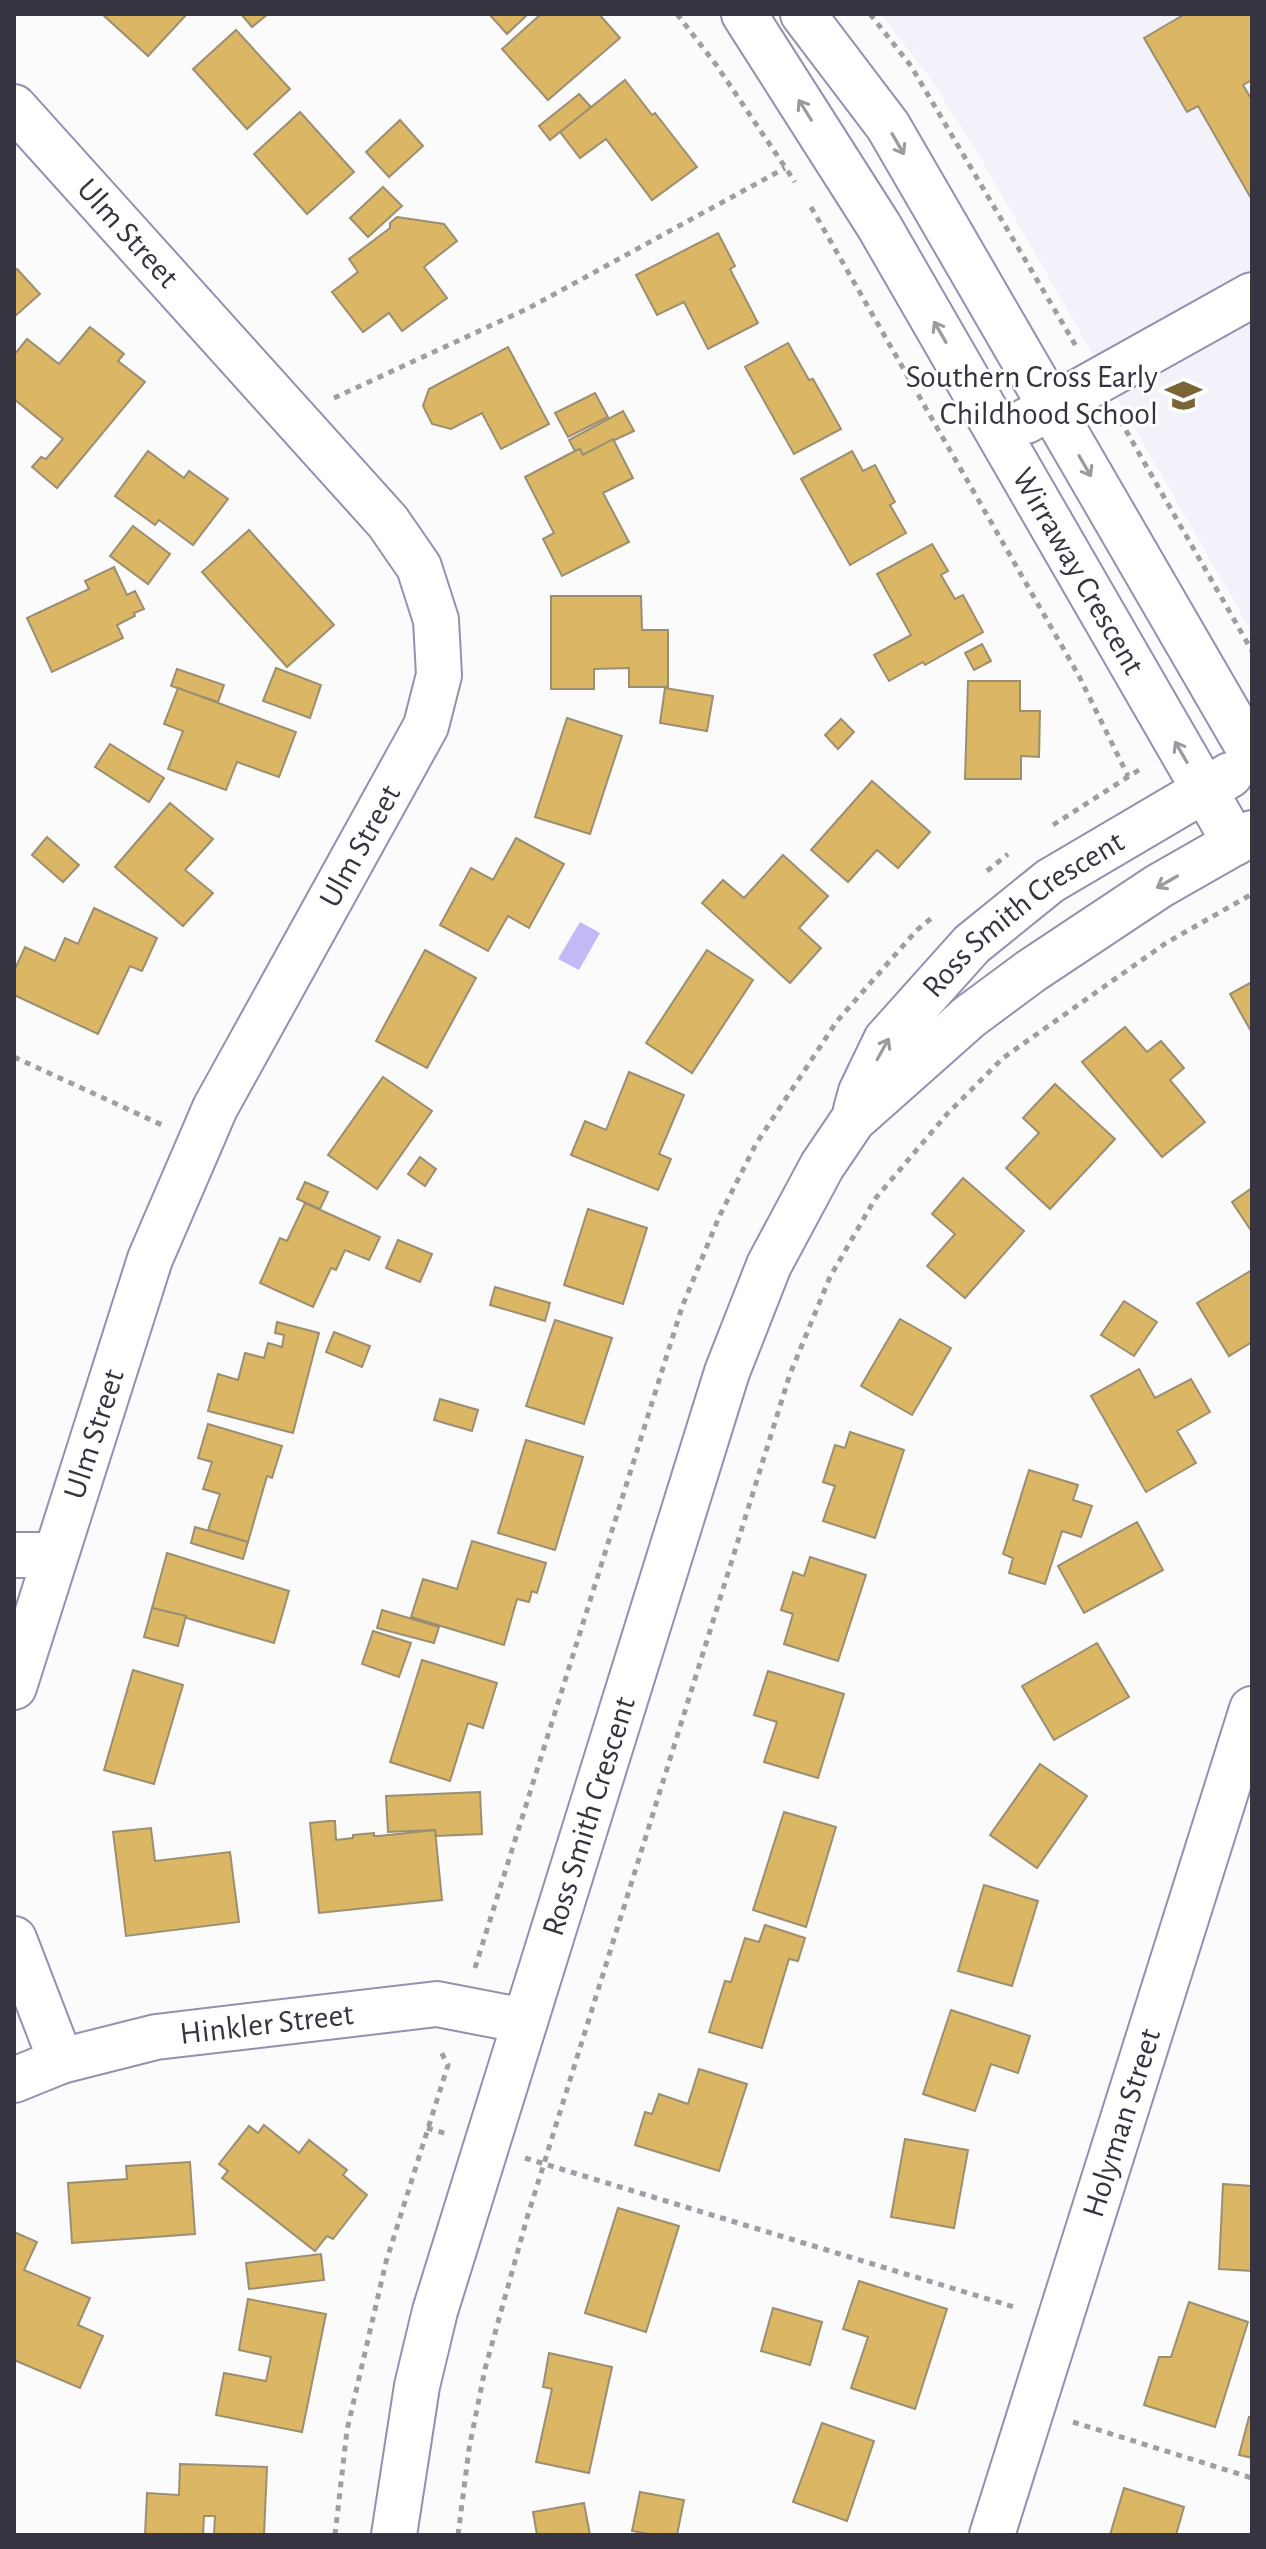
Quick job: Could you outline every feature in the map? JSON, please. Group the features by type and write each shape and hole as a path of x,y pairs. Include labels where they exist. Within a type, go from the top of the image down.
{"street":[{"name":"Wirraway Crescent","path":"744,14 879,226 1204,790 1243,838"},
{"name":"Wirraway Crescent","path":"803,14 888,126 1252,754"},
{"name":"Ulm Street","path":"14,107 388,522 419,567 436,620 439,675 426,726 215,1108 150,1259 35,1555 14,1687"},
{"path":"1000,437 1252,295"},
{"name":"Ross Smith Crescent","path":"853,1120 861,1092 886,1040 972,944 1050,881 1252,763"},
{"name":"Ross Smith Crescent","path":"394,2535 417,2386 435,2311 727,1372 769,1265 822,1166 853,1120 969,1017 1031,971 1159,886 1243,838"},
{"name":"Holyman Street","path":"992,2535 1252,1709"},
{"path":"14,1939 61,2061"},
{"name":"Hinkler Street","path":"14,2080 61,2061 156,2037 437,2004 525,2021"}],"path":[{"path":"677,14 717,66 819,221 1079,676 1128,776"},
{"path":"870,14 911,66 1252,651"},
{"path":"294,417 529,308 785,168"},
{"path":"458,2535 469,2449 485,2369 544,2164 790,1374 830,1277 875,1199 948,1113 1003,1058 1166,943 1252,894"},
{"path":"14,1057 200,1143"},
{"path":"335,2535 347,2430 386,2262 448,2065 439,2048 437,2004"},
{"path":"487,2146 1060,2321"},
{"path":"1030,2409 1252,2478"}],"shaded area":[{"name":"Southern Cross Early Childhood School","path":"881,14 1252,14 1252,633 981,159 930,78"},
{"path":"580,922 600,933 579,970 558,959"}],"building":[{"path":"102,14 187,14 148,56"},
{"path":"241,14 268,14 252,27"},
{"path":"489,14 528,14 507,34"},
{"path":"541,14 599,14 620,38 548,100 502,49"},
{"path":"1185,14 1252,14 1252,80 1243,85 1252,100 1252,200 1198,106 1187,112 1144,38"},
{"path":"236,30 290,89 247,129 193,69"},
{"path":"625,80 697,167 652,200 606,139 580,158 560,132"},
{"path":"579,94 591,107 550,140 539,126"},
{"path":"300,112 354,172 307,214 254,154"},
{"path":"400,120 423,146 389,177 366,152"},
{"path":"383,187 402,206 368,237 350,218"},
{"path":"397,217 444,224 457,241 424,267 447,298 402,331 389,313 363,332 332,292 358,272 349,259 390,228 390,223"},
{"path":"718,233 735,266 730,269 758,323 708,349 684,302 657,315 636,275"},
{"path":"17,269 40,294 14,317 14,271"},
{"path":"90,327 124,354 118,361 145,382 57,488 32,467 41,457 46,459 63,439 14,399 14,355 27,339 59,364"},
{"path":"788,343 841,429 794,454 745,367"},
{"path":"508,347 549,424 501,449 482,413 451,429 432,424 423,406 429,389"},
{"path":"595,393 608,417 568,437 555,413"},
{"path":"623,411 634,431 583,455 580,449 575,451 569,440"},
{"path":"613,439 633,478 603,493 629,542 562,576 543,539 554,533 525,477 575,451 580,449 583,455"},
{"path":"148,451 184,478 189,471 228,499 193,545 159,520 155,525 115,496"},
{"path":"852,451 863,471 875,465 895,502 890,505 906,533 850,565 801,479"},
{"path":"133,526 170,554 148,584 110,556"},
{"path":"249,530 334,625 287,667 202,572"},
{"path":"932,544 948,571 941,575 955,599 963,595 983,632 925,665 923,662 889,681 874,655 911,635 877,574"},
{"path":"114,567 127,595 135,591 144,609 117,625 123,638 52,672 27,618 89,589 85,581"},
{"path":"551,596 641,596 642,630 668,630 668,687 629,687 629,668 594,669 594,689 551,689"},
{"path":"982,644 991,661 974,670 965,653"},
{"path":"276,668 321,685 310,718 263,701"},
{"path":"177,669 224,685 218,702 171,686"},
{"path":"968,681 1020,681 1020,711 1040,711 1039,757 1021,756 1021,779 965,779"},
{"path":"178,688 296,732 279,777 237,762 226,790 168,769 183,731 164,724"},
{"path":"665,688 713,696 707,731 660,723"},
{"path":"567,718 622,736 590,834 535,817"},
{"path":"841,719 854,732 838,749 825,735"},
{"path":"110,744 164,778 149,802 95,767"},
{"path":"872,781 930,832 898,868 877,850 848,882 811,850"},
{"path":"170,803 213,839 185,870 213,893 183,926 115,867"},
{"path":"47,837 79,865 63,882 32,855"},
{"path":"516,838 564,864 529,928 508,916 488,951 440,925 471,868 493,880"},
{"path":"783,855 828,896 799,928 821,948 790,983 702,903 723,880 744,898"},
{"path":"94,908 157,938 142,971 130,966 98,1034 14,995 14,971 25,947 55,961 65,938 78,944"},
{"path":"425,950 476,978 427,1068 376,1041"},
{"path":"707,950 753,980 692,1073 646,1043"},
{"path":"1252,982 1252,1033 1230,994"},
{"path":"1125,1027 1147,1052 1161,1041 1184,1068 1170,1080 1205,1122 1162,1157 1082,1062"},
{"path":"629,1072 684,1095 659,1154 671,1159 658,1190 571,1155 585,1121 606,1130"},
{"path":"383,1077 432,1111 377,1189 328,1155"},
{"path":"1055,1084 1115,1139 1050,1209 1006,1168 1039,1133 1023,1118"},
{"path":"420,1157 436,1169 425,1186 408,1174"},
{"path":"963,1178 1024,1231 965,1298 927,1266 955,1234 932,1214"},
{"path":"305,1182 328,1192 320,1209 297,1199"},
{"path":"1252,1188 1252,1232 1232,1202"},
{"path":"305,1203 380,1237 369,1260 345,1250 336,1270 331,1268 313,1307 260,1283 280,1238 287,1241"},
{"path":"588,1209 647,1228 623,1304 564,1285"},
{"path":"398,1240 432,1254 420,1282 386,1268"},
{"path":"1252,1270 1252,1342 1229,1356 1197,1303"},
{"path":"495,1287 550,1303 545,1321 490,1305"},
{"path":"1124,1301 1157,1322 1134,1356 1101,1335"},
{"path":"900,1319 951,1348 912,1415 861,1386"},
{"path":"555,1320 612,1338 584,1424 526,1406"},
{"path":"277,1322 319,1333 293,1433 208,1411 218,1374 238,1380 245,1353 264,1358 268,1343 282,1347 284,1335 275,1333"},
{"path":"334,1332 370,1346 362,1367 326,1352"},
{"path":"1139,1369 1155,1398 1191,1379 1210,1412 1177,1431 1196,1463 1146,1492 1091,1396"},
{"path":"440,1399 478,1410 472,1431 434,1420"},
{"path":"208,1424 282,1446 272,1478 267,1476 248,1542 208,1530 220,1494 203,1489 212,1462 198,1458"},
{"path":"850,1432 904,1450 875,1538 823,1521 835,1486 823,1482 835,1445 845,1448"},
{"path":"526,1440 583,1457 555,1550 498,1533"},
{"path":"1029,1470 1078,1485 1073,1500 1092,1506 1081,1537 1062,1531 1045,1584 1009,1573 1013,1558 1003,1554"},
{"path":"1137,1522 1163,1570 1084,1613 1058,1566"},
{"path":"195,1527 248,1542 243,1559 191,1543"},
{"path":"472,1541 546,1563 537,1593 532,1591 529,1602 517,1599 504,1645 411,1617 423,1579 457,1589"},
{"path":"167,1553 289,1591 274,1643 152,1608"},
{"path":"810,1557 866,1575 838,1661 784,1644 793,1614 781,1610 793,1572 804,1576"},
{"path":"152,1608 186,1616 178,1646 144,1637"},
{"path":"382,1610 439,1627 434,1643 377,1628"},
{"path":"373,1631 411,1643 399,1677 362,1664"},
{"path":"1097,1643 1129,1697 1054,1740 1022,1686"},
{"path":"422,1660 497,1683 483,1728 468,1723 450,1781 390,1762"},
{"path":"133,1670 183,1685 154,1784 104,1770"},
{"path":"768,1671 844,1694 818,1778 764,1762 777,1722 754,1715"},
{"path":"1040,1764 1087,1796 1037,1868 990,1835"},
{"path":"480,1792 482,1834 436,1836 435,1830 388,1832 386,1796"},
{"path":"784,1812 836,1827 806,1927 753,1910"},
{"path":"335,1821 336,1840 353,1838 353,1835 374,1833 374,1836 379,1836 435,1830 442,1900 319,1913 310,1823"},
{"path":"151,1828 155,1861 230,1852 239,1922 126,1936 113,1832"},
{"path":"984,1885 1038,1901 1012,1986 958,1971"},
{"path":"765,1925 805,1938 798,1961 789,1959 762,2048 709,2032 725,1981 731,1982 745,1938 759,1942"},
{"path":"951,2010 1030,2036 1018,2073 991,2064 975,2111 923,2094"},
{"path":"699,2069 747,2084 719,2171 635,2145 645,2112 652,2114 659,2094 688,2104"},
{"path":"264,2125 299,2153 309,2140 347,2170 343,2175 367,2195 333,2239 327,2236 315,2251 222,2178 228,2171 219,2164 249,2126 258,2133"},
{"path":"905,2139 968,2150 954,2228 891,2217"},
{"path":"190,2162 195,2234 72,2243 68,2183 127,2179 126,2166"},
{"path":"1223,2184 1252,2186 1252,2271 1219,2269"},
{"path":"618,2208 679,2226 646,2332 585,2313"},
{"path":"14,2232 37,2242 24,2270 90,2298 78,2325 103,2336 80,2388 14,2360"},
{"path":"321,2254 324,2280 249,2289 246,2263"},
{"path":"859,2281 947,2309 915,2409 851,2388 868,2337 843,2329"},
{"path":"248,2299 326,2314 302,2432 216,2415 224,2373 266,2381 271,2357 239,2350"},
{"path":"1189,2302 1248,2322 1215,2427 1144,2405 1159,2357 1171,2357"},
{"path":"773,2308 822,2322 810,2365 761,2351"},
{"path":"549,2353 612,2367 589,2473 536,2462 552,2389 543,2387"},
{"path":"1249,2417 1252,2418 1252,2458 1239,2455"},
{"path":"822,2423 874,2441 847,2521 793,2502"},
{"path":"180,2464 267,2467 264,2535 214,2535 215,2516 204,2516 203,2535 145,2535 147,2493 179,2495"},
{"path":"1124,2488 1184,2507 1176,2535 1110,2535"},
{"path":"640,2492 684,2500 677,2535 632,2531"},
{"path":"584,2503 590,2535 537,2535 533,2512"}],"place":[{"name":"Southern Cross Early Childhood School","path":"1184,395"}]}
